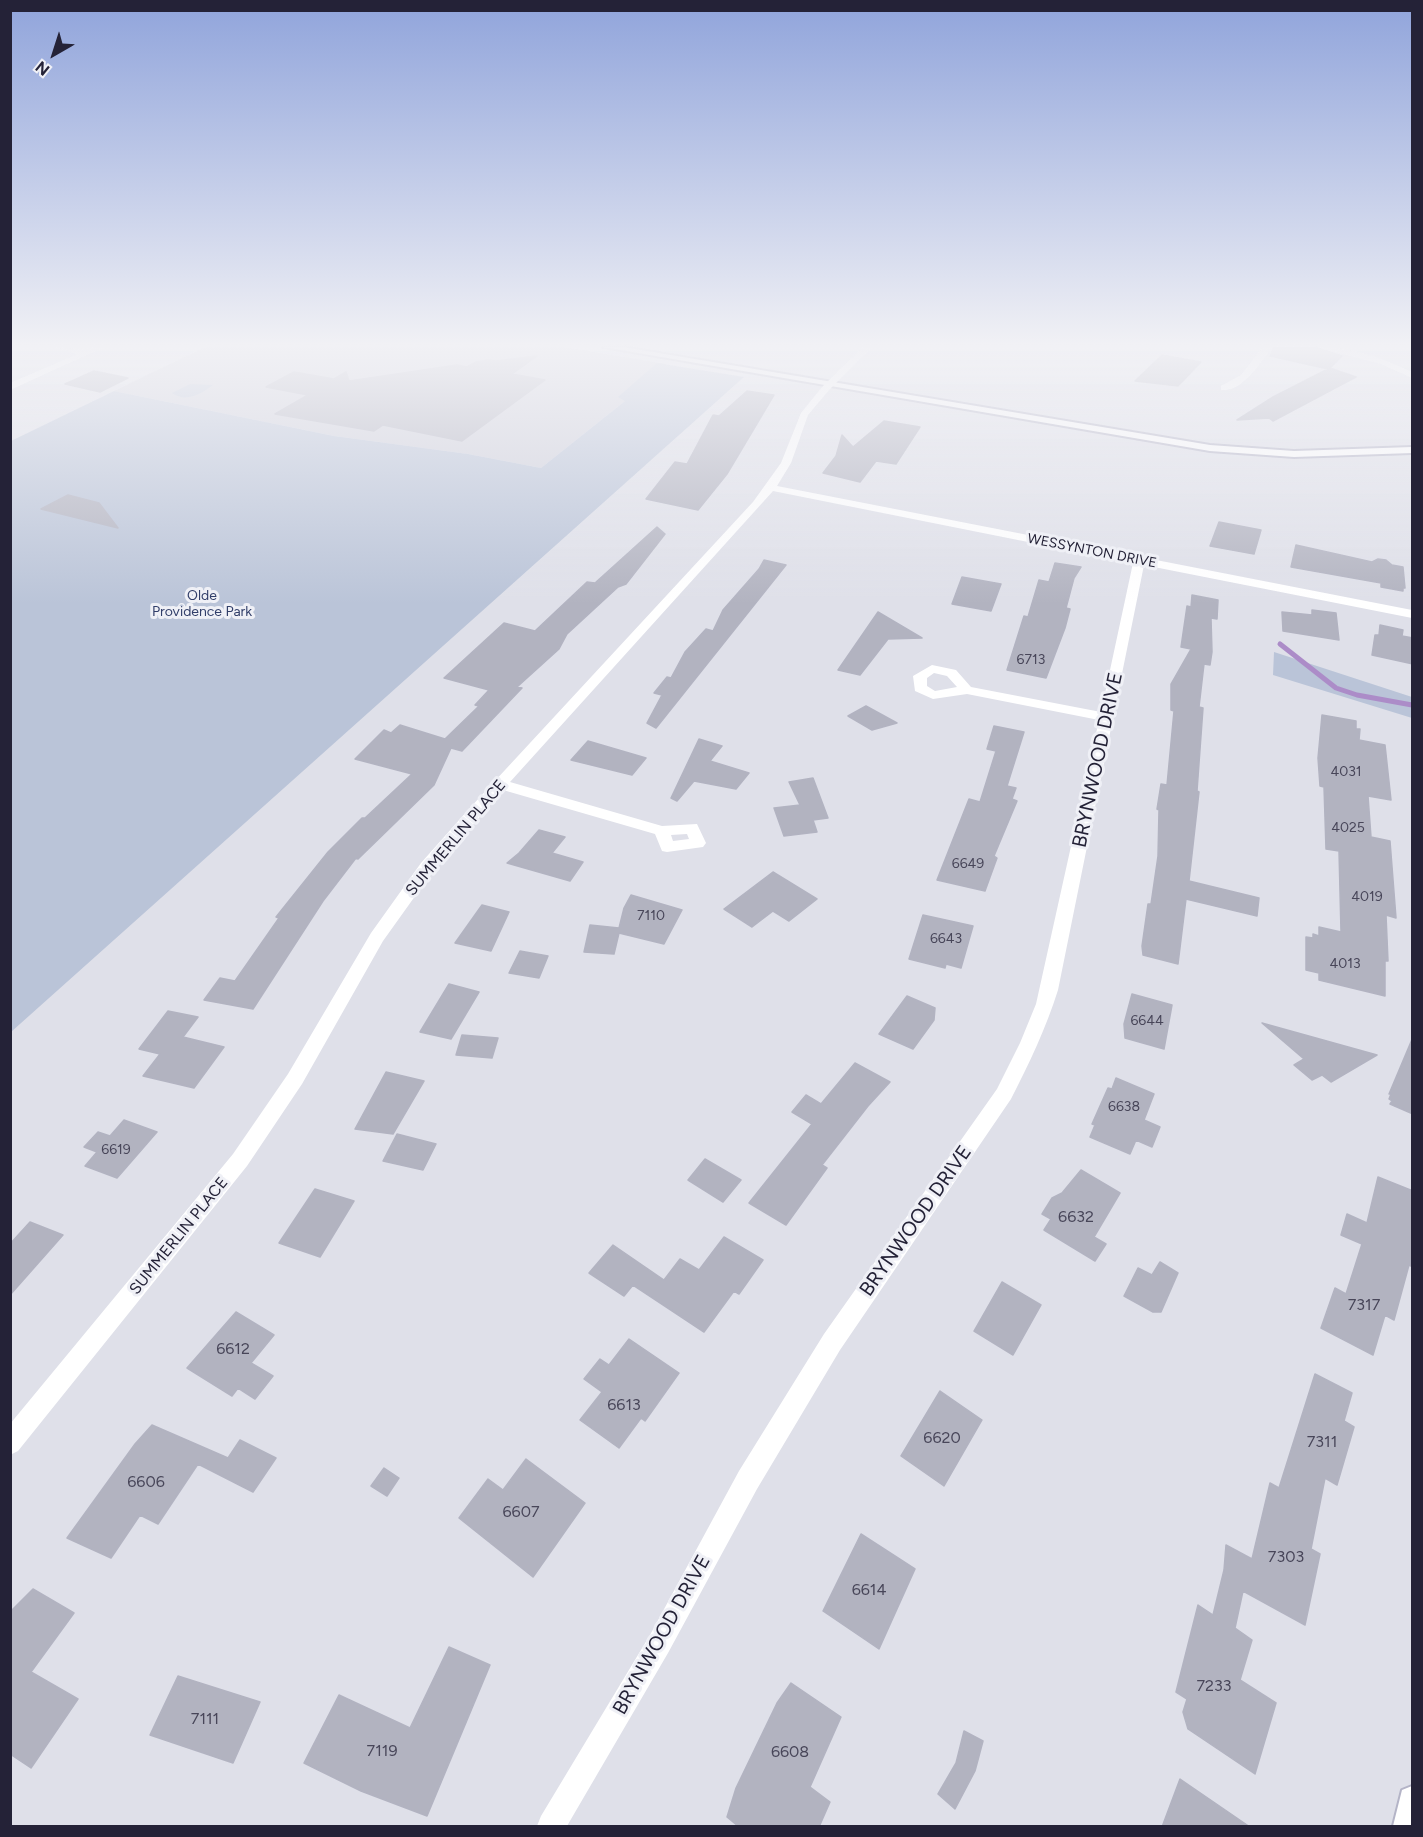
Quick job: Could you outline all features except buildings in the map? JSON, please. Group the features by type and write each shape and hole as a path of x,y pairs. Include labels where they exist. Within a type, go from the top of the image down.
{"street":[{"name":"SUMMERLIN PLACE","path":"10,1443 240,1160 296,1079 377,937 427,867 771,488 790,454 796,433"},
{"path":"1120,433 1210,448 1294,454 1413,450"},
{"name":"WESSYNTON DRIVE","path":"771,488 1413,614"},
{"name":"BRYNWOOD DRIVE","path":"551,1827 659,1644 748,1480 832,1342 1004,1094 1024,1056 1040,1020 1049,990 1139,561"},
{"path":"967,690 1106,717"},
{"path":"500,784 662,831"},
{"path":"1407,1827 1413,1800"}],"shaded area":[{"path":"318,433 585,433 541,468 468,454"}],"green space":[{"name":"Olde Providence Park","path":"28,433 318,433 468,454 541,468 585,433 682,433 11,1032 11,441"},
{"path":"1274,652 1412,697 1412,718 1273,675"}],"waterway":[{"path":"1280,644 1336,688 1357,695 1412,705"}]}
